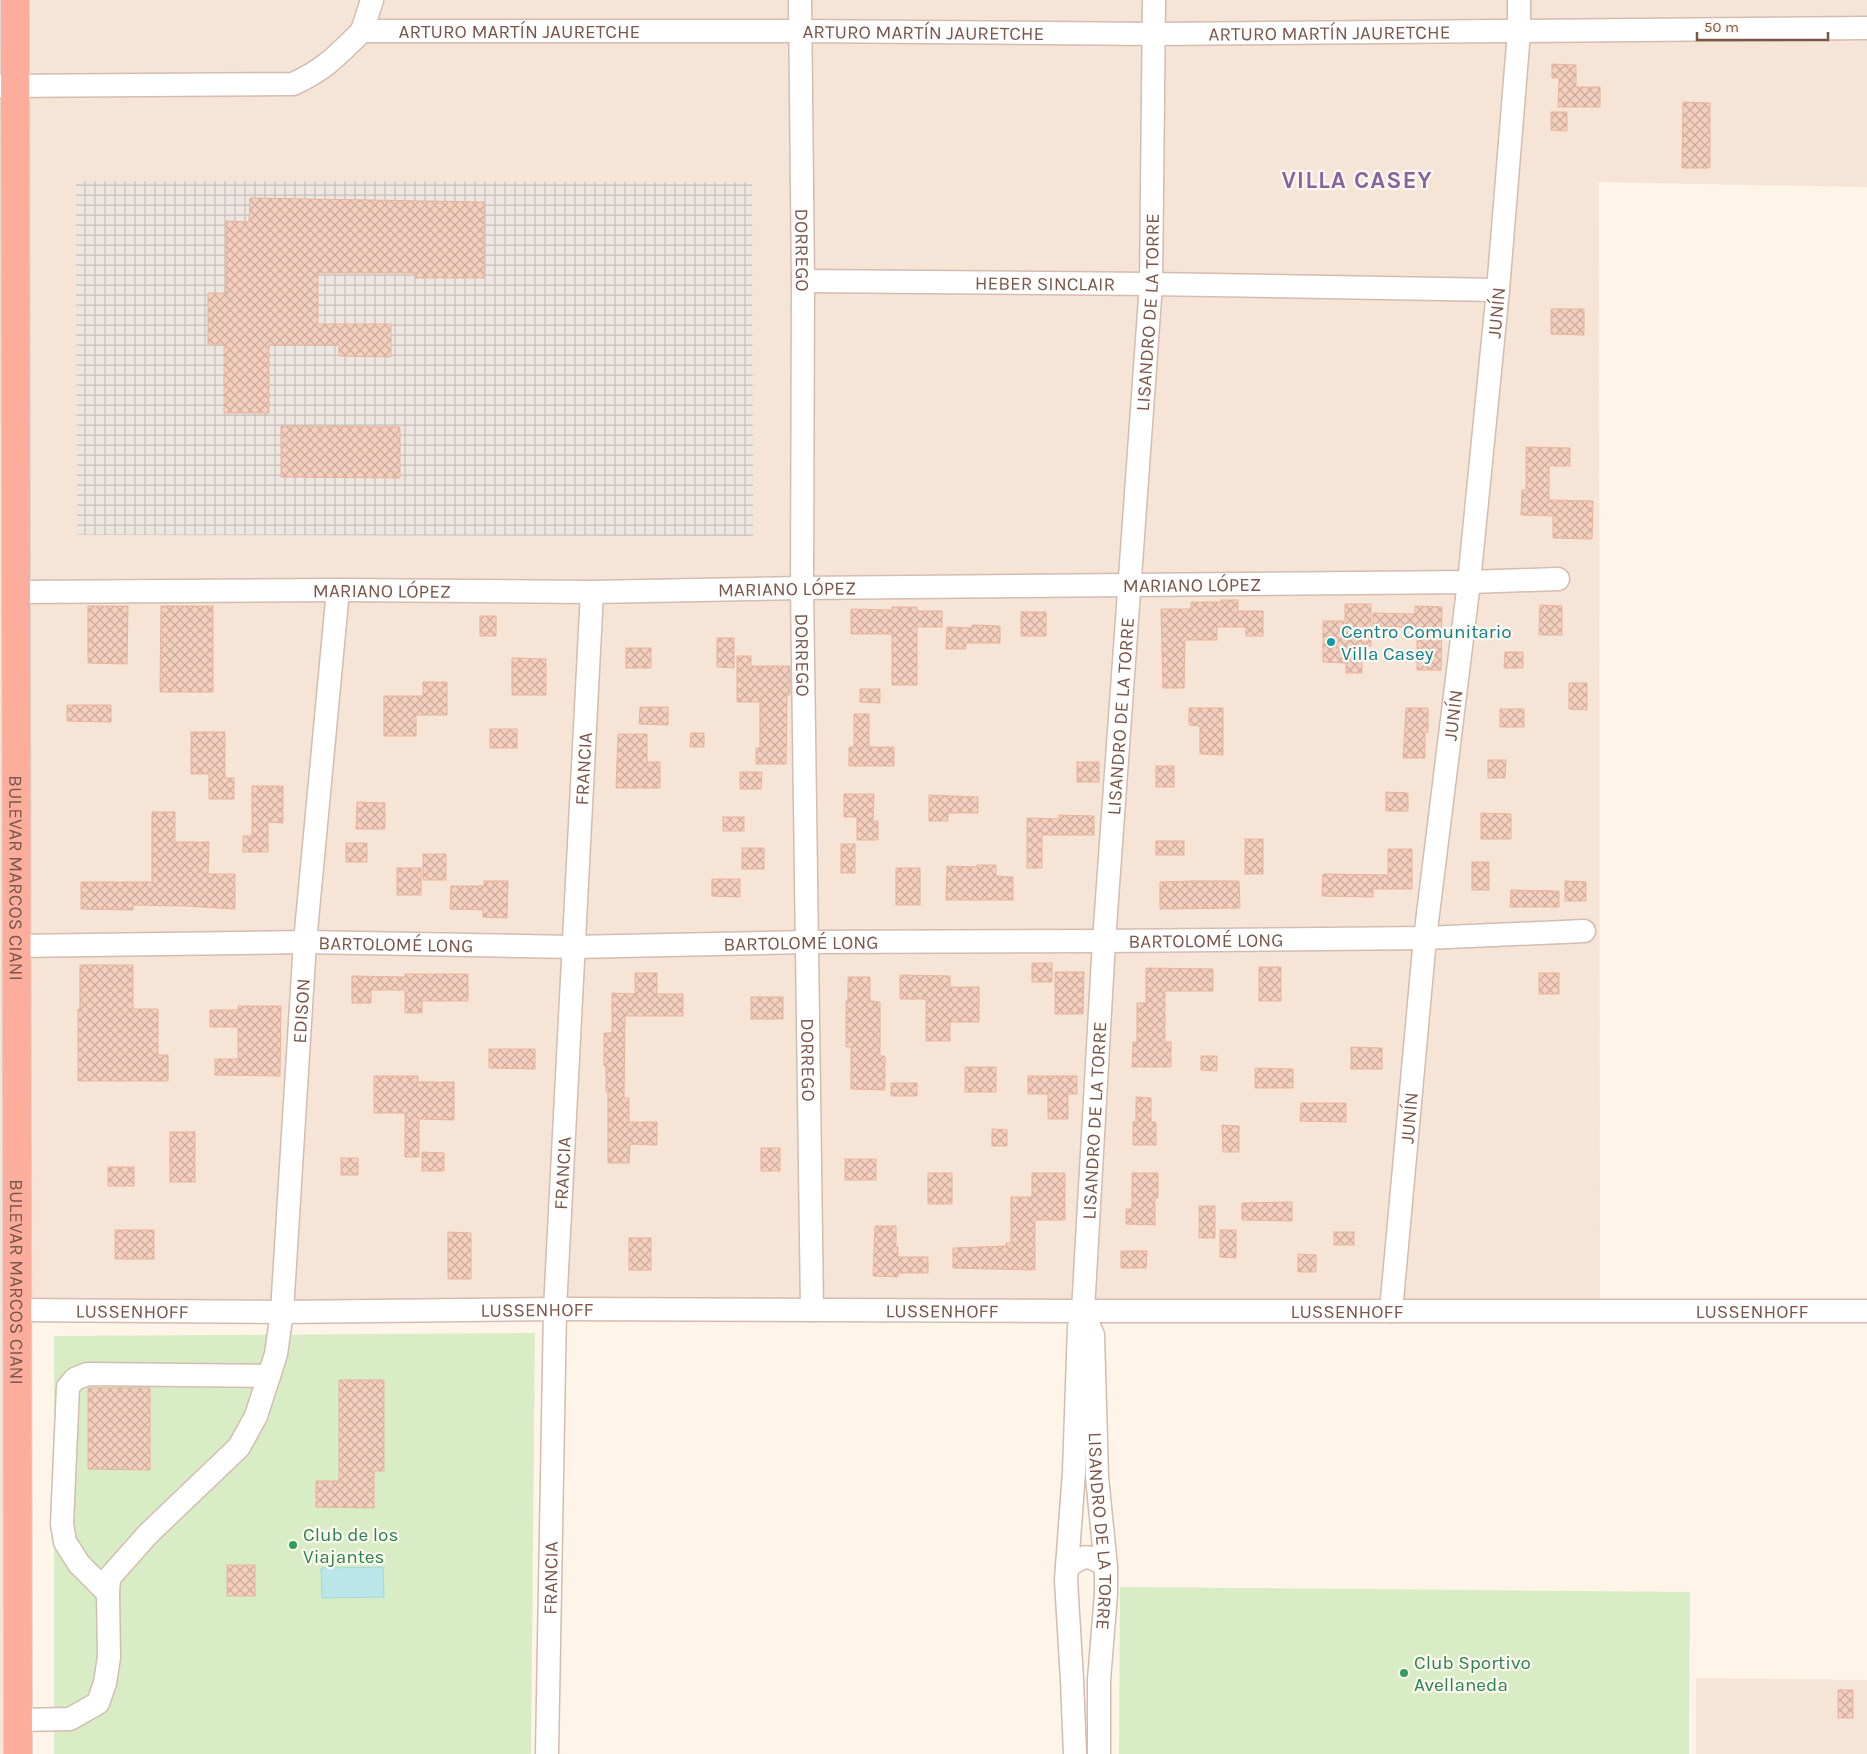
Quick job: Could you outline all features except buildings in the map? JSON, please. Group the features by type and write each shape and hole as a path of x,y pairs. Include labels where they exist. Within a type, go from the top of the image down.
{"highway":[{"name":"BULEVAR MARCOS CIANI","path":"15,0 8,86 16,592 8,748 16,946 8,1094 17,1310 9,1516 18,1754"}],"street":[{"path":"8,86 293,84 313,75 332,61 362,31 372,0"},
{"name":"DORREGO","path":"800,0 803,281 802,588 812,1310"},
{"name":"LISANDRO DE LA TORRE","path":"1074,1754 1067,1567 1074,1472 1078,1327 1083,1311 1104,941 1151,284 1154,0"},
{"name":"JUNÍN","path":"1391,1311 1425,938 1469,582 1498,290 1519,32 1518,0"},
{"name":"ARTURO MARTÍN JAURETCHE","path":"362,31 801,30 1154,34 1867,28"},
{"name":"HEBER SINCLAIR","path":"803,281 1151,284 1498,290"},
{"name":"MARIANO LÓPEZ","path":"16,592 338,590 592,592 802,588 1469,582 1558,579"},
{"name":"EDISON","path":"18,1720 70,1719 98,1703 109,1658 109,1578 122,1562 239,1447 256,1416 270,1376 276,1354 282,1312 305,942 338,590"},
{"name":"FRANCIA","path":"547,1754 555,1309 592,592"},
{"name":"BARTOLOMÉ LONG","path":"16,946 305,942 573,947 806,942 1425,938 1584,931"},
{"name":"LUSSENHOFF","path":"17,1310 282,1312 555,1309 1867,1311"},
{"name":"LISANDRO DE LA TORRE","path":"1083,1311 1094,1335 1097,1477 1106,1567 1106,1594 1099,1680 1099,1754"},
{"path":"108,1593 79,1564 64,1542 62,1524 68,1387 76,1379 87,1374 270,1376"},
{"path":"1067,1567 1083,1557 1091,1557 1106,1567"},
{"path":"1067,1594 1076,1600 1085,1602 1092,1602 1106,1594"},
{"path":"1072,1680 1099,1680"}],"shaded area":[{"path":"0,0 1867,0 1867,187 1599,182 1600,1311 17,1310 18,1754 0,1754"},
{"path":"76,181 752,182 753,536 77,535"},
{"path":"1696,1678 1867,1680 1867,1754 1696,1754"}],"green space":[{"name":"Club de los Viajantes","path":"535,1333 531,1754 54,1754 54,1336"},
{"name":"Club Sportivo Avellaneda","path":"1120,1587 1690,1592 1689,1754 1119,1754"}],"water":[{"path":"383,1567 384,1597 322,1598 321,1568"}],"place":[{"name":"Centro Comunitario Villa Casey","path":"1331,642"},
{"name":"Club de los Viajantes","path":"293,1545"},
{"name":"Club Sportivo Avellaneda","path":"1404,1673"}],"district":[{"name":"VILLA CASEY","path":"1357,180"}]}
